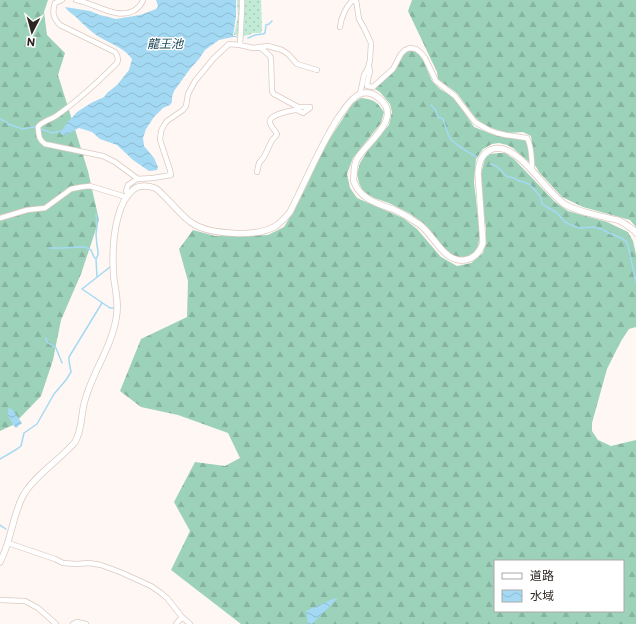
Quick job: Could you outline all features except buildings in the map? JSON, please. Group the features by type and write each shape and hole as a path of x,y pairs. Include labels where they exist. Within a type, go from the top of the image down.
{"street":[{"path":"62,0 55,2 53,8 53,15 60,25 115,52 118,55 118,60 117,64 86,93 54,118 40,124 38,127 39,137 45,144 103,156 115,162 138,179"},
{"path":"76,0 83,1 115,13 125,13 138,8 143,0"},
{"path":"240,45 242,0"},
{"path":"340,27 341,21 353,0"},
{"path":"356,0 359,19 370,43 370,71 367,86 373,87 393,69 401,54 405,50 410,48 416,49 425,58 436,81 455,96 475,122 488,130 497,133 528,138 532,161 532,171"},
{"path":"127,196 126,191 128,185 137,179 171,175 160,140 161,131 167,121 183,110 186,106 188,94 195,81 214,58 229,44 253,48 268,46 282,50 300,66 317,70"},
{"path":"257,172 259,163 277,134 269,120 281,113 297,110 303,113 310,108 310,106 298,107 274,94 272,91 271,59 270,56 260,47"},
{"path":"360,94 364,75 369,67"},
{"path":"0,562 5,553 17,510 24,494 33,482 75,442 80,428 84,403 90,383 114,332 117,317 117,299 112,257 112,242 120,209 127,196 136,188 145,186 155,188 192,223 202,229 236,233 265,231 283,220 290,212 314,160 333,126 347,105 360,94 368,93 375,95 383,102 387,109 387,116 382,129 357,159 354,169 354,181 360,192 372,201 408,216 421,225 447,255 453,259 471,259 479,252 483,243 478,173 479,163 483,155 490,150 498,148 507,150 516,155 553,194 566,205 580,211 620,221 636,233"},
{"path":"0,218 27,210 45,208 71,190 81,186 90,186 127,196"},
{"path":"8,543 63,563 101,564 120,572 151,586 161,593 190,624"},
{"path":"0,600 24,601 38,608 56,624"},
{"path":"176,624 182,617"},
{"path":"73,624 77,622 86,624"}],"green space":[{"path":"0,0 48,0 44,12 47,35 65,53 58,75 88,171 99,220 81,274 61,320 53,360 41,396 13,425 0,431"},
{"path":"237,0 261,0 261,33 253,33 244,36 234,35 238,16"},
{"path":"412,0 636,0 636,227 630,220 583,207 562,197 539,172 535,165 531,136 523,132 506,133 481,123 474,116 457,93 438,79 437,72 408,11"},
{"path":"410,50 416,51 421,55 432,81 440,89 453,97 474,127 504,137 526,140 528,144 529,162 513,148 499,143 492,144 483,149 476,159 474,182 480,235 478,246 473,254 464,258 456,258 446,251 425,225 411,214 389,203 374,198 363,191 359,183 357,174 360,163 367,151 389,125 392,112 390,104 380,92 375,89 392,73 402,56"},
{"path":"361,98 369,99 377,103 384,112 381,123 353,158 347,174 350,188 357,198 403,218 417,229 441,257 457,266 471,263 483,253 486,241 486,229 481,174 485,158 490,154 505,153 514,159 555,202 568,211 607,222 628,232 633,241 636,254 636,327 629,329 621,341 607,369 592,423 592,431 598,440 611,446 636,440 636,624 241,624 171,570 190,531 174,502 195,462 225,466 240,458 228,433 178,415 141,407 120,391 141,339 187,317 188,281 179,249 193,230 215,236 244,236 268,235 284,227 308,183 323,149 353,103"}],"water":[{"name":"龍王池","path":"156,0 236,0 236,16 233,36 248,38 233,37 219,40 205,50 174,91 170,105 163,108 154,117 146,129 143,138 144,146 154,158 158,167 157,170 149,171 133,160 117,145 100,139 92,132 79,128 67,135 60,134 66,124 77,112 104,97 117,85 129,70 132,59 122,50 91,31 65,7 90,11 116,19 140,15 156,9 158,6"},
{"path":"9,408 12,409 22,423 16,428 8,416"},
{"path":"338,598 312,624 308,624 306,611"}],"waterway":[{"path":"248,38 265,33 266,25 272,21"},
{"path":"431,105 435,109 438,117 443,119 449,136 455,144 477,157"},
{"path":"0,119 8,124 23,129 33,127 52,133 62,131"},
{"path":"490,164 497,167 506,176 529,184 541,197 542,204 557,213 565,222 579,228 595,227 626,241 636,282"},
{"path":"96,214 98,251 96,259 97,277"},
{"path":"50,248 85,247 91,250 96,259"},
{"path":"110,267 82,289 110,308 113,308"},
{"path":"0,459 21,446 24,433 37,424 54,394 66,380 71,372 69,357 102,303"},
{"path":"46,338 47,342 56,348 62,363"},
{"path":"0,525 6,529"}]}
